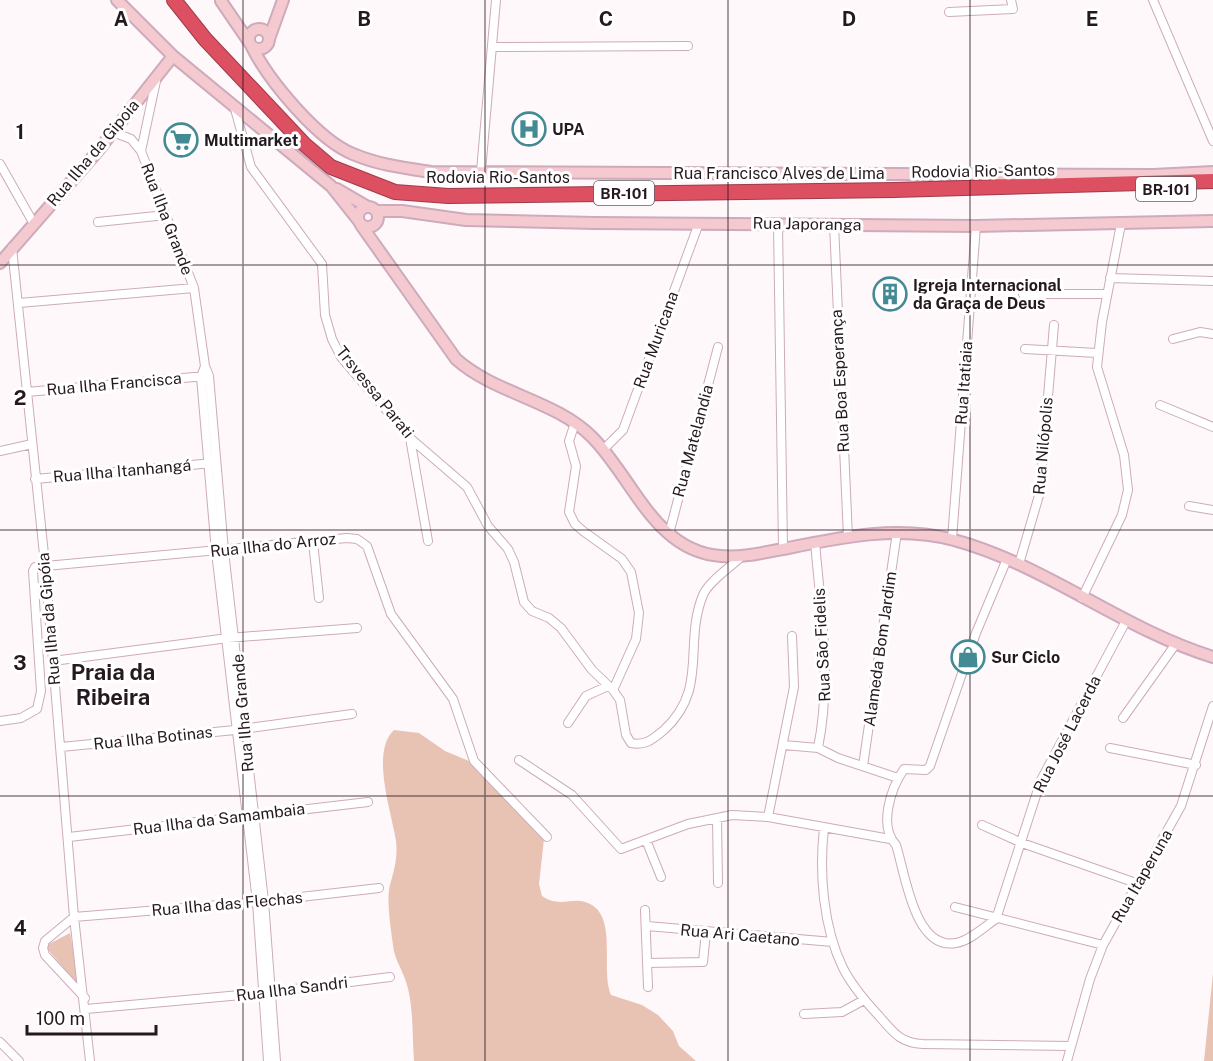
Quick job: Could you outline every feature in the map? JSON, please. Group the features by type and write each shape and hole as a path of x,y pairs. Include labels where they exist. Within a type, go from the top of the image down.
{"highway":[{"name":"Rodovia Rio-Santos","path":"165,0 192,25 304,144 331,167 395,192 448,196 1213,182"},
{"name":"Rodovia Rio-Santos","path":"174,0 192,25"},
{"name":"Rodovia Rio-Santos","path":"1120,185 1132,189 1213,189"}],"main road":[{"path":"117,0 173,56 235,109 331,186 374,216"},
{"path":"220,0 256,29 265,31 268,41"},
{"name":"Rua Francisco Alves de Lima","path":"220,0 271,78 322,133 351,154 387,166 431,172 1153,175 1213,172"},
{"path":"268,41 262,49 250,45 249,35 272,18 283,1"},
{"path":"271,78 266,62 268,41 283,1"},
{"name":"Rua Ilha da Gipoia","path":"0,263 112,132 173,56"},
{"path":"331,186 360,223 456,359 475,374 575,423 603,450 669,534 683,545 705,555 742,556 815,542 897,532 952,539 1019,564 1175,645 1213,657"},
{"path":"360,223 360,211 374,216"},
{"name":"Rua Japoranga","path":"374,216 402,211 466,220 976,226 1213,221"},
{"path":"360,223 374,216"},
{"path":"374,216 374,243"}],"street":[{"path":"481,171 496,0"},
{"path":"949,12 1013,9 1011,0"},
{"path":"1153,0 1213,141"},
{"path":"492,47 688,46"},
{"name":"Rua Ilha Grande","path":"158,74 149,105 141,150 194,288 205,366 220,551 232,638 239,729 260,902 268,1061"},
{"name":"Trsvessa Parati","path":"235,109 251,167 322,264 325,315 332,339 341,357 410,438 467,487 488,526 508,549 514,562 524,602 532,611 549,618 561,628 592,670 611,688 620,700 626,735 631,743 640,744 652,741 676,719 693,680 698,609 704,591 742,556"},
{"path":"112,132 131,139 141,150"},
{"path":"0,164 34,224"},
{"path":"98,222 166,214"},
{"name":"Rua Muricana","path":"603,450 623,430 699,223"},
{"path":"778,224 783,548"},
{"name":"Rua Boa Esperança","path":"834,224 848,537"},
{"path":"1082,598 1122,515 1128,490 1124,455 1099,380 1097,353 1121,224"},
{"name":"Rua Itatiaia","path":"952,539 976,226"},
{"name":"Rua Ilha da Gipóia","path":"12,248 45,564 74,917 85,998 90,1061"},
{"path":"1110,278 1213,281"},
{"path":"19,303 194,288"},
{"path":"1023,294 1107,294"},
{"name":"Rua Nilópolis","path":"1019,564 1027,543 1040,492 1054,325"},
{"path":"1173,339 1200,332 1213,334"},
{"name":"Rua Matelandia","path":"669,534 718,347"},
{"path":"1025,349 1097,353"},
{"name":"Rua Ilha Francisca","path":"27,392 205,376"},
{"path":"1160,405 1213,426"},
{"path":"568,723 586,696 611,688 633,648 639,613 631,572 622,559 575,524 569,512 576,466 569,441 575,423"},
{"path":"410,438 428,541"},
{"path":"0,451 32,444"},
{"name":"Rua Ilha Itanhangá","path":"35,479 213,463"},
{"path":"1189,506 1213,510"},
{"name":"Alameda Bom Jardim","path":"863,766 897,532"},
{"name":"Rua Ilha do Arroz","path":"45,564 357,539 367,546 391,615 453,699 474,761 547,837"},
{"path":"314,542 319,598"},
{"name":"Rua São Fidelis","path":"815,542 826,667 826,709 818,748"},
{"path":"996,919 956,943 941,942 928,933 918,920 896,845 890,839 887,823 898,778 904,769 926,770 930,766 976,633 1007,559"},
{"path":"0,721 21,718 37,709 41,691 33,571 35,567 45,564"},
{"name":"Rua José Lacerda","path":"996,919 1041,780 1126,621"},
{"path":"53,661 232,638 357,628"},
{"path":"768,817 794,687 792,636"},
{"path":"1123,718 1175,645"},
{"name":"Rua Itaperuna","path":"1067,1061 1090,979 1103,945 1181,806 1213,706"},
{"name":"Rua Ilha Botinas","path":"61,747 239,729 352,714"},
{"path":"784,745 818,748 838,758 898,778"},
{"path":"1110,748 1196,765"},
{"path":"519,760 572,795 616,847 628,848 688,824 748,814 890,839"},
{"name":"Rua Ilha da Samambaia","path":"69,837 368,802"},
{"path":"717,818 718,883"},
{"path":"981,825 1022,843 1136,883"},
{"path":"824,828 822,868 833,942 844,970 864,1000 899,1040 913,1044 1070,1046"},
{"path":"646,840 661,877"},
{"name":"Rua Ilha das Flechas","path":"74,917 260,902 379,888"},
{"path":"955,907 1103,945"},
{"path":"645,910 648,987"},
{"path":"74,917 45,941 43,948 45,955 85,998"},
{"name":"Rua Ari Caetano","path":"647,926 833,942"},
{"path":"648,963 703,962 706,932"},
{"name":"Rua Ilha Sandri","path":"86,1009 266,993 390,977"},
{"name":"Rua Ilha Grande","path":"266,993 276,1061"},
{"path":"804,1014 842,1012 864,1000"},
{"path":"0,1042 19,1061"}],"shaded area":[{"path":"394,730 419,733 445,751 469,761 544,839 539,884 542,896 561,902 584,902 598,911 604,921 606,932 607,972 611,995 642,1005 658,1015 673,1031 679,1046 696,1061 414,1061 410,998 396,958 390,923 389,891 396,847 383,767 387,740"},
{"path":"70,933 80,987 45,946"},
{"path":"1213,973 1213,1061 1204,1061"}],"place":[{"name":"UPA","path":"529,129"},
{"name":"Multimarket","path":"181,140"},
{"name":"Igreja Internacional da Graça de Deus","path":"890,294"},
{"name":"Sur Ciclo","path":"968,657"}],"district":[{"name":"Praia da Ribeira","path":"113,684"}]}
